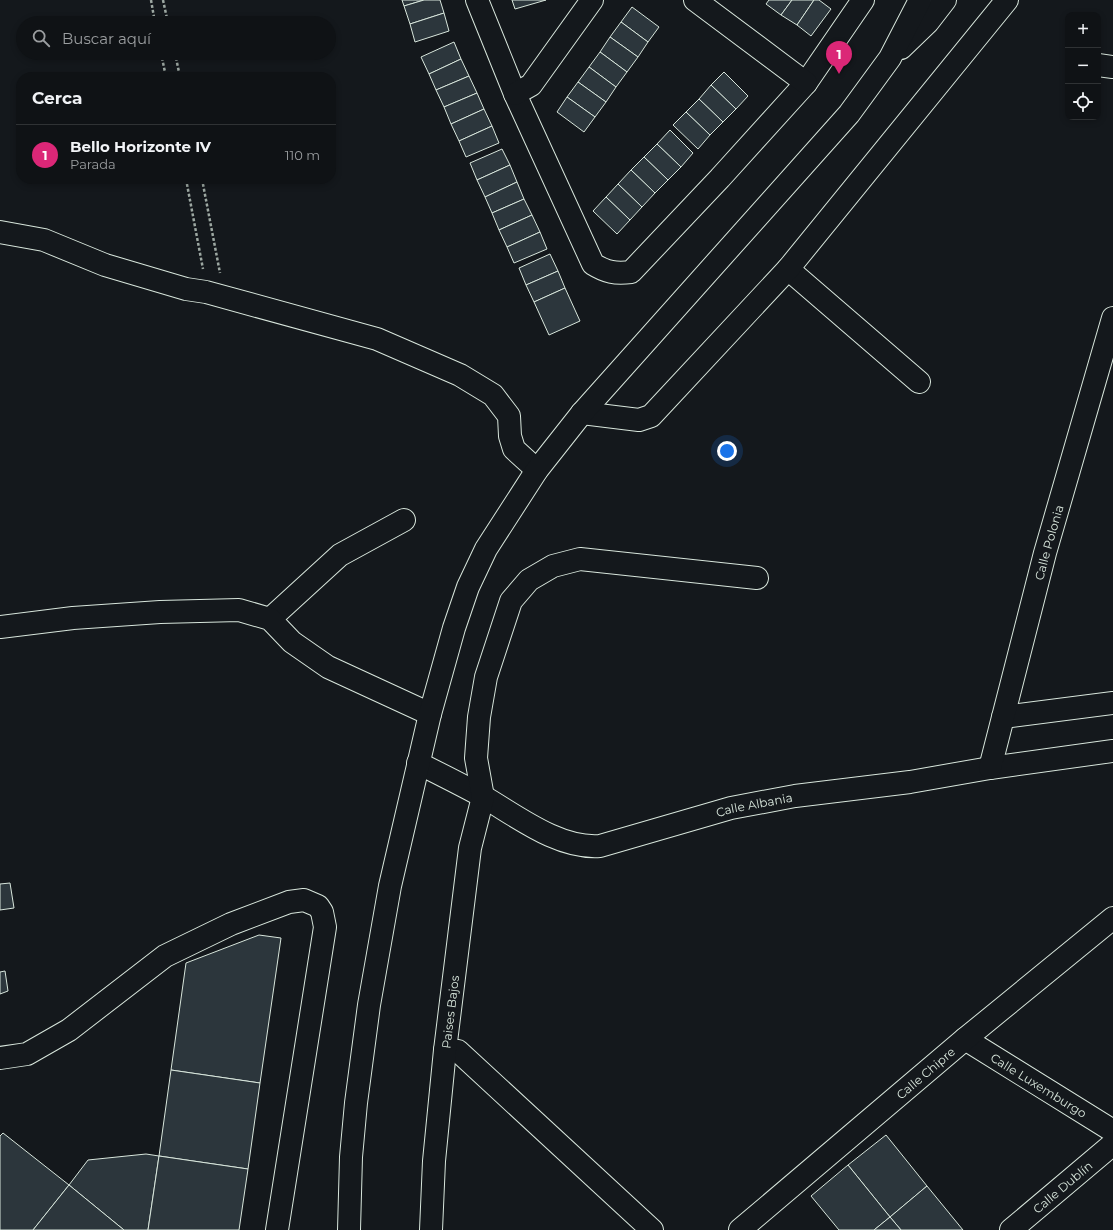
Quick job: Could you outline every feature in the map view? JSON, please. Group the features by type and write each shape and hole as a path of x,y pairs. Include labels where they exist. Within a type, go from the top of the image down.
{"street":[{"path":"477,0 514,94 592,264 604,271 618,274 631,272 720,178 806,83 863,0"},
{"path":"514,94 531,86 592,0"},
{"path":"695,0 806,83"},
{"path":"349,1230 351,1157 356,1103 369,1005 390,886 430,714 454,628 468,587 486,549 537,470 582,413 849,114 890,58 920,0"},
{"path":"890,58 928,22 945,0"},
{"path":"582,413 639,420 651,416 788,269 1007,0"},
{"path":"1101,65 1113,67"},
{"path":"0,232 44,240 105,265 186,289 215,294 377,340 460,375 493,395 508,416 510,436 514,449 537,470"},
{"path":"788,269 919,382"},
{"name":"Calle Polonia","path":"990,768 1045,553 1113,318"},
{"path":"270,619 340,555 404,520"},
{"path":"483,796 476,758 479,717 486,677 511,601 529,580 553,566 580,559 757,578"},
{"path":"0,627 81,618 239,610 270,619 292,642 328,667 430,714"},
{"path":"1003,716 1113,703"},
{"name":"Calle Albania","path":"418,763 483,796 525,822 572,844 594,847 731,808 795,796 910,782 990,768 1113,751"},
{"name":"Paises Bajos","path":"431,1230 434,1162 445,1050 470,848 483,796"},
{"path":"0,1058 27,1054 69,1030 165,956 231,924 290,902 304,900 318,906 322,912 325,927 277,1230"},
{"name":"Calle Chipre","path":"740,1230 965,1039 1113,918"},
{"name":"Calle Luxemburgo","path":"965,1039 1113,1131"},
{"path":"445,1050 458,1051 652,1230"},
{"name":"Calle Dublín","path":"1011,1230 1113,1144"}],"path":[{"path":"151,0 154,16"},
{"path":"163,0 166,16"},
{"path":"163,60 165,72"},
{"path":"176,60 179,72"},
{"path":"187,184 215,294"},
{"path":"203,184 215,294"}],"building":[{"path":"402,0 424,0 404,6"},
{"path":"424,0 440,0 444,13 410,24 404,6"},
{"path":"512,0 546,0 515,9"},
{"path":"769,0 792,0 781,15 766,4"},
{"path":"792,0 814,0 797,25 781,15"},
{"path":"814,0 819,0 831,9 811,36 797,25"},
{"path":"632,7 659,27 648,42 621,22"},
{"path":"444,13 449,31 415,42 410,24"},
{"path":"621,22 648,42 638,57 610,37"},
{"path":"610,37 638,57 627,72 600,52"},
{"path":"454,42 461,59 429,74 421,57"},
{"path":"600,52 627,72 616,87 589,67"},
{"path":"461,59 469,76 436,90 429,74"},
{"path":"589,67 616,87 606,102 578,82"},
{"path":"724,72 748,96 736,109 711,85"},
{"path":"469,76 477,93 444,107 436,90"},
{"path":"578,82 606,102 595,117 567,97"},
{"path":"711,85 736,109 723,122 699,99"},
{"path":"477,93 484,109 451,124 444,107"},
{"path":"567,97 595,117 584,132 557,112"},
{"path":"699,99 723,122 710,135 686,112"},
{"path":"484,109 492,126 459,141 451,124"},
{"path":"686,112 710,135 698,149 673,125"},
{"path":"492,126 499,143 466,157 459,141"},
{"path":"670,130 693,153 681,167 657,144"},
{"path":"657,144 681,167 668,180 644,157"},
{"path":"502,149 510,165 477,180 470,163"},
{"path":"644,157 668,180 655,193 631,170"},
{"path":"510,165 517,182 485,197 477,180"},
{"path":"631,170 655,193 642,207 618,184"},
{"path":"517,182 524,199 492,213 485,197"},
{"path":"618,184 642,207 630,220 606,197"},
{"path":"606,197 630,220 617,234 593,211"},
{"path":"524,199 532,215 499,230 492,213"},
{"path":"532,215 540,232 507,247 499,230"},
{"path":"540,232 547,249 514,263 507,247"},
{"path":"550,254 558,271 526,285 519,268"},
{"path":"558,271 565,288 534,302 526,285"},
{"path":"565,288 580,321 549,335 534,302"},
{"path":"10,883 14,908 0,910 0,884"},
{"path":"259,935 281,938 260,1083 171,1070 186,963"},
{"path":"5,971 8,991 0,994 0,972"},
{"path":"171,1070 260,1083 248,1169 159,1156"},
{"path":"3,1133 69,1185 33,1230 0,1230 0,1136"},
{"path":"886,1135 927,1186 890,1217 848,1165"},
{"path":"146,1154 159,1156 148,1230 124,1230 69,1185 88,1160"},
{"path":"159,1156 248,1169 239,1230 148,1230"},
{"path":"848,1165 890,1217 874,1230 839,1230 811,1196"},
{"path":"69,1185 124,1230 33,1230"},
{"path":"927,1186 963,1230 901,1230 890,1217"},
{"path":"890,1217 901,1230 874,1230"}],"place":[{"name":"Bello Horizonte IV","path":"839,74"}]}
